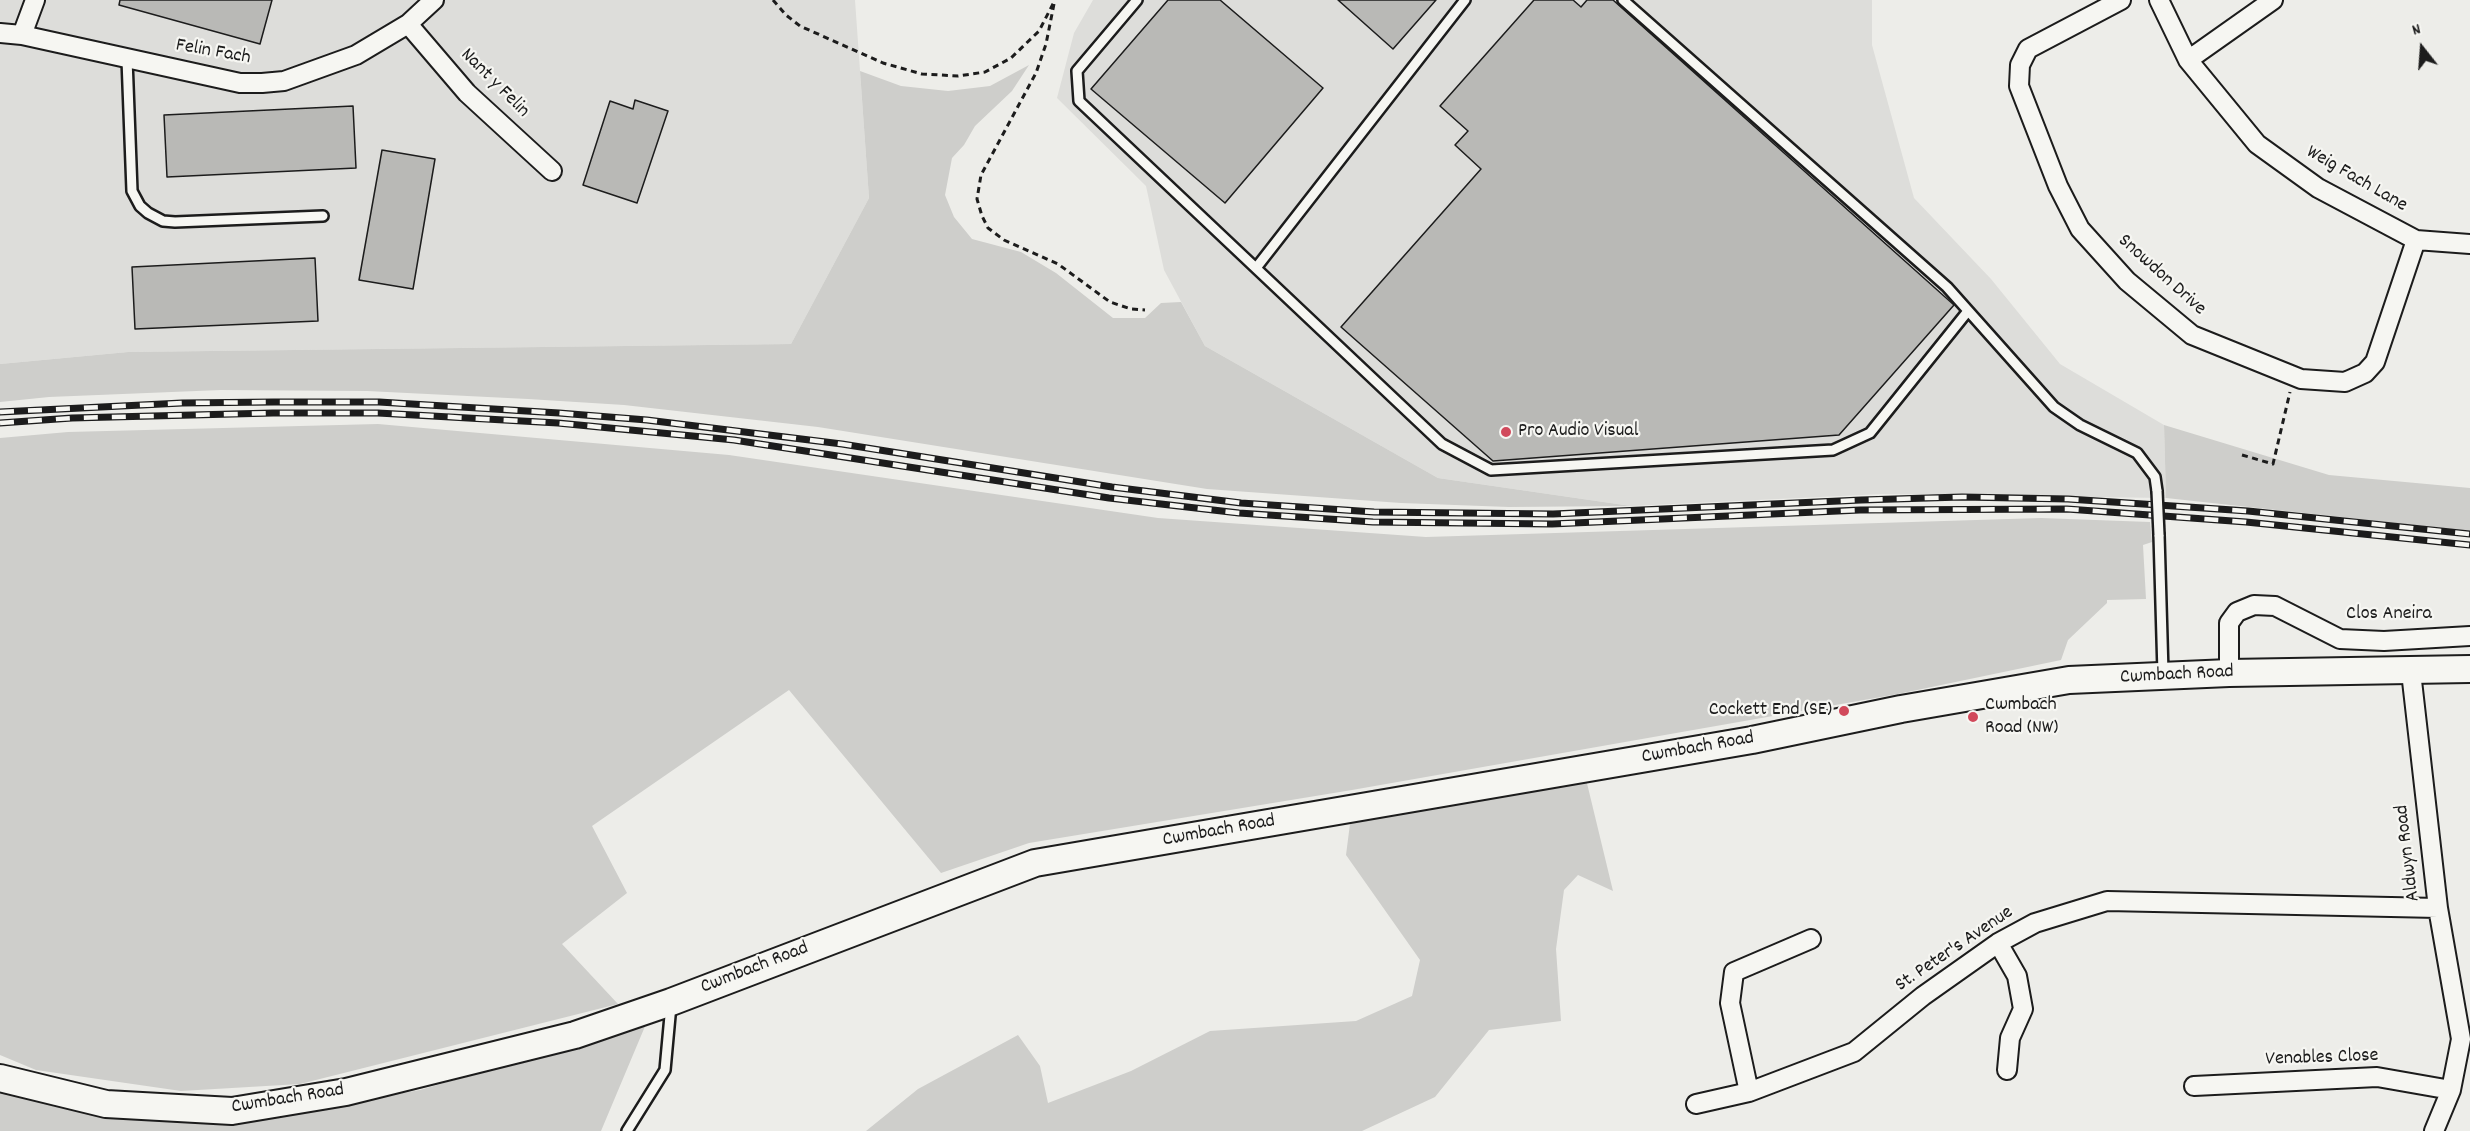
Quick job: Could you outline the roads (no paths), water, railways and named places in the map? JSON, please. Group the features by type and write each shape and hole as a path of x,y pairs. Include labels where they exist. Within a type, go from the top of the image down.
{"main road":[{"name":"Cwmbach Road","path":"0,1078 106,1104 232,1111 346,1092 575,1035 671,1002 1035,863 1740,742 2068,680 2229,672 2411,672 2470,669"}],"street":[{"path":"22,35 35,0"},
{"name":"Felin Fach","path":"0,33 22,35 127,60 240,82 273,82 317,71 357,56 408,24 434,0"},
{"name":"Snowdon Drive","path":"2121,0 2028,50 2020,65 2019,86 2058,186 2080,229 2127,281 2192,335 2301,380 2345,382 2355,378 2365,373 2375,362 2416,240"},
{"name":"Weig Fach Lane","path":"2159,0 2188,60 2257,144 2318,188 2416,240 2470,244"},
{"path":"2188,60 2273,0"},
{"name":"Nant y Felin","path":"408,24 467,93 552,171"},
{"name":"Clos Aneira","path":"2229,672 2229,623 2237,612 2254,605 2275,606 2340,639 2384,641 2470,636"},
{"name":"Aldwyn Road","path":"2411,672 2438,908 2465,1038 2451,1090 2434,1131"},
{"name":"St. Peter's Avenue","path":"1696,1104 1749,1092 1854,1052 1923,996 1998,943 2035,923 2107,901 2438,908"},
{"path":"1749,1092 1731,1003 1734,972 1811,939"},
{"path":"1998,943 2017,976 2023,1009 2010,1038 2007,1070"},
{"name":"Venables Close","path":"2194,1086 2377,1077 2451,1090"}],"lane":[{"path":"1137,0 1077,71 1079,101 1442,444 1491,470 1833,450 1870,433 1968,311"},
{"path":"1256,268 1466,0"},
{"path":"1623,0 1947,287 2054,407 2080,425 2138,453 2155,477 2157,491 2163,676"},
{"path":"127,60 131,183 135,198 148,213 163,221 175,222 323,216"},
{"path":"627,1131 665,1071 671,1002"}],"railway":[{"path":"0,412 182,403 379,402 559,413 647,420 842,444 1112,487 1241,503 1374,512 1553,514 1962,497 2068,499 2248,511 2470,534"},
{"path":"0,423 72,418 273,413 378,413 558,423 734,440 1109,498 1239,513 1373,522 1552,524 1860,510 2067,509 2246,522 2470,545"}],"place":[{"name":"Pro Audio Visual","path":"1506,432"},
{"name":"Cockett End (SE)","path":"1844,711"},
{"name":"Cwmbach Road (NW)","path":"1973,717"}]}
